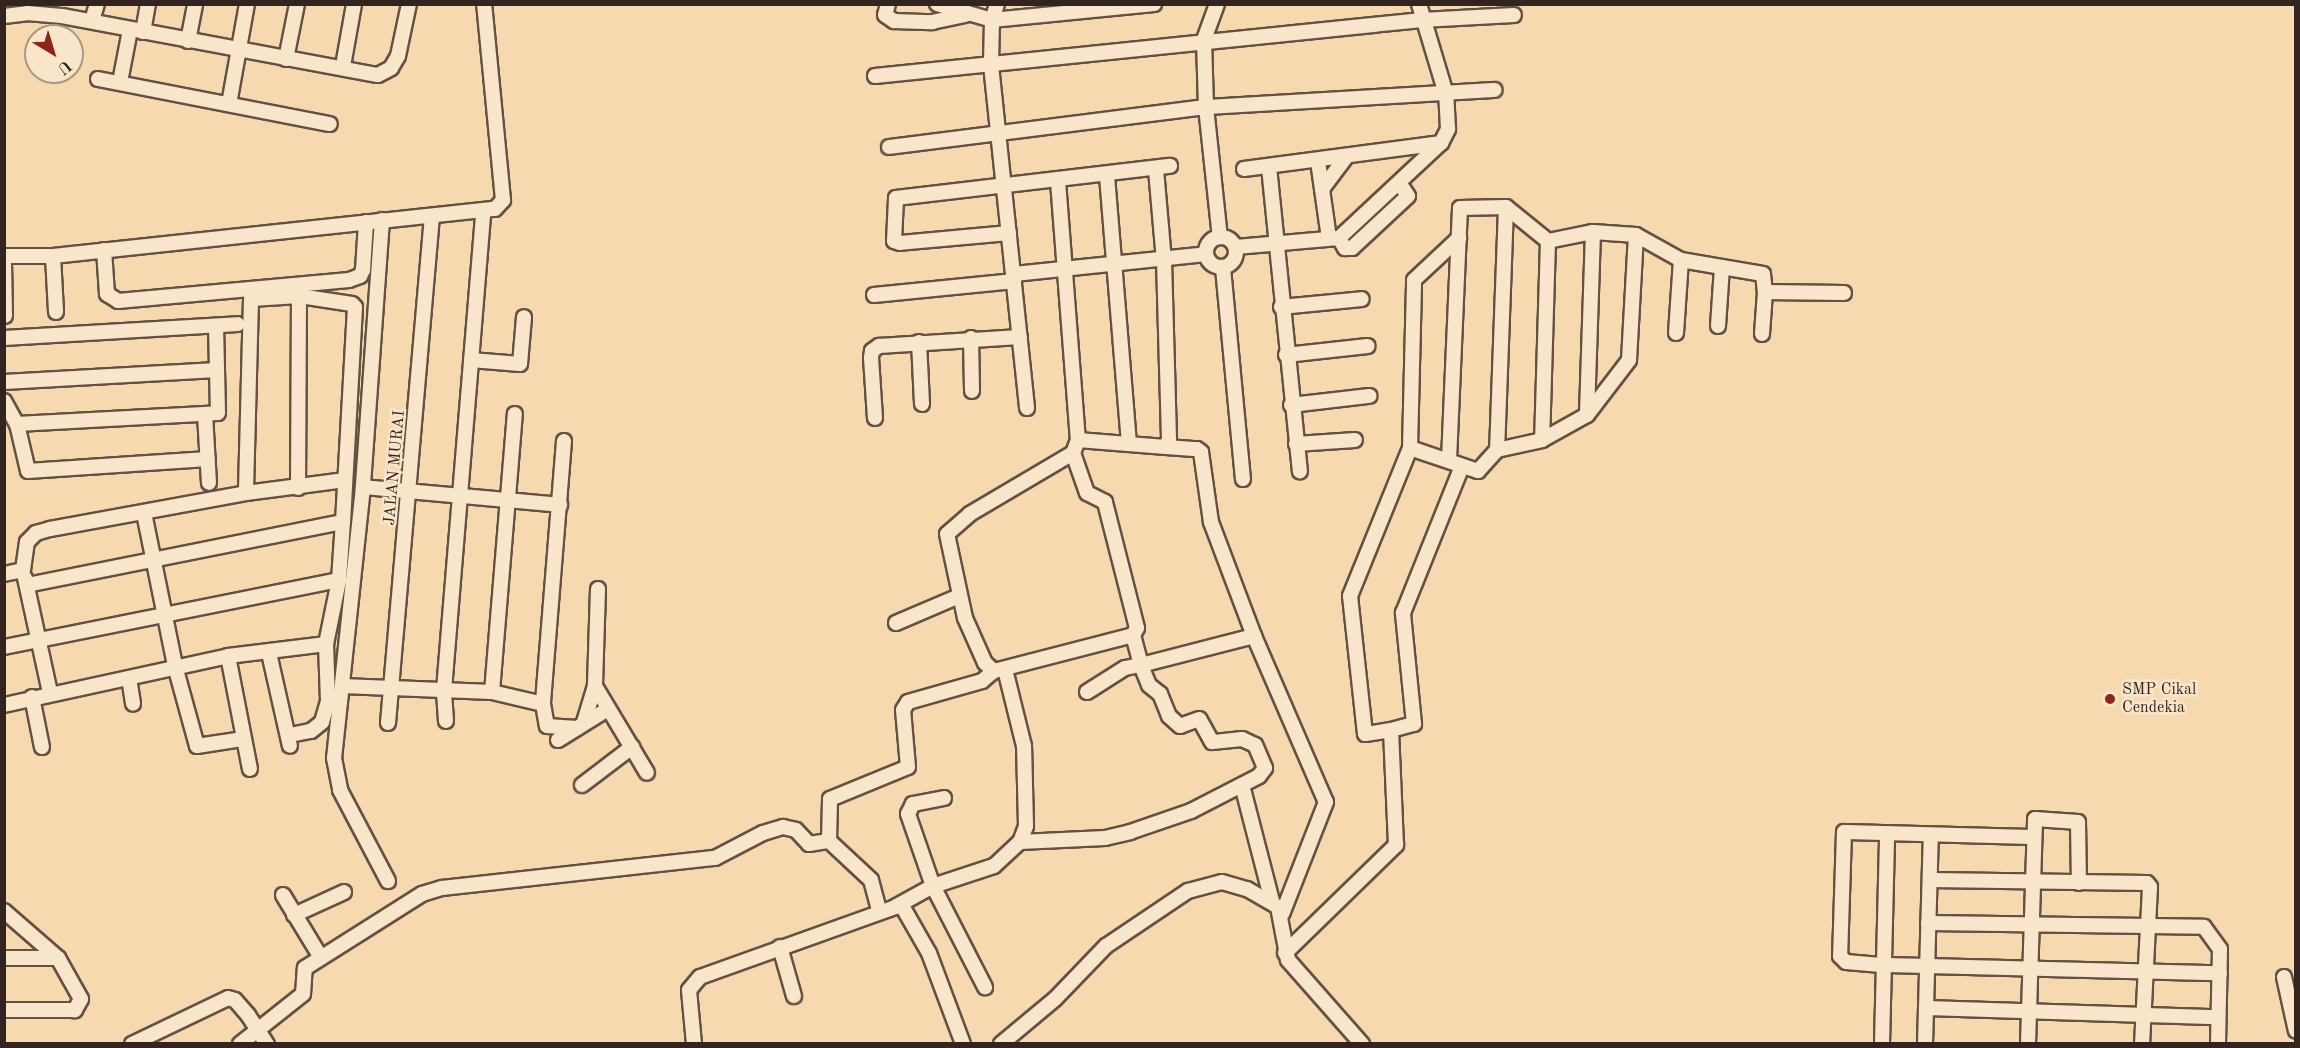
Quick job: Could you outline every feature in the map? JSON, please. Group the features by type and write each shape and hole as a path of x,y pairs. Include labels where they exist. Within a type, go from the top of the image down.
{"street":[{"path":"92,21 97,4"},
{"path":"120,82 136,31 148,4"},
{"path":"188,41 195,4"},
{"path":"229,104 248,4"},
{"path":"286,59 297,4"},
{"path":"343,66 354,4"},
{"path":"4,16 27,13 92,21 286,59 343,66 372,75 391,68 400,48 409,4"},
{"path":"4,256 53,256 495,209 503,200 484,4"},
{"path":"888,4 885,15 894,21 932,22 965,15"},
{"path":"937,4 965,15 992,20 1048,9 1154,4"},
{"path":"997,4 992,20 991,65 1006,185 1027,408"},
{"path":"1217,4 1204,40 1206,107 1220,237"},
{"path":"1220,237 1236,247 1334,238 1400,184 1442,143 1448,129 1446,94 1419,4"},
{"path":"875,76 1204,40 1422,20 1514,15"},
{"path":"98,79 330,124"},
{"path":"889,147 998,130 1206,107 1495,90"},
{"path":"1244,170 1442,143"},
{"path":"1322,189 1346,157"},
{"path":"1318,161 1334,238"},
{"path":"1009,233 900,243 894,241 897,196 1107,176 1170,166"},
{"path":"1269,167 1278,244 1281,307 1300,471"},
{"path":"1156,169 1164,261 1171,430 1166,447"},
{"path":"1107,176 1129,444"},
{"path":"1020,842 1105,838 1130,832 1191,811 1242,785 1265,768 1255,745 1242,739 1212,742 1199,719 1180,726 1169,716 1160,694 1149,686 1141,665 1133,635 1137,618 1105,502 1087,494 1076,447 1058,181"},
{"path":"1459,238 1414,280 1410,448 1350,596 1365,734 1414,724 1403,613 1456,463 1460,208 1506,207 1548,241"},
{"path":"1497,450 1506,207"},
{"path":"446,721 444,690 483,211"},
{"name":"JALAN MURAI","path":"388,723 410,491 432,216"},
{"path":"382,220 363,487 335,773 388,881"},
{"path":"104,250 106,294 118,302 350,280 360,276 363,270 366,222"},
{"path":"1548,241 1593,232 1636,236 1681,260 1763,274 1765,292 1762,334"},
{"path":"1587,415 1593,232"},
{"path":"1410,448 1479,471 1497,450 1542,440 1587,415 1629,360 1636,236"},
{"path":"1220,237 1207,246 1206,254 1208,261 1223,268"},
{"path":"1542,440 1548,241"},
{"path":"1223,268 1236,259 1236,247"},
{"path":"874,295 1065,268 1114,266 1206,254"},
{"path":"53,256 56,312"},
{"path":"1676,333 1681,260"},
{"path":"4,263 5,316"},
{"path":"1718,326 1722,267"},
{"path":"1223,268 1243,479"},
{"path":"1765,292 1844,293"},
{"path":"298,296 298,488"},
{"path":"246,494 251,299 298,296 355,307 339,580 326,644 327,710 322,722 311,731 290,740 268,653"},
{"path":"1281,307 1362,299"},
{"path":"471,360 520,364 524,317"},
{"path":"4,338 238,324"},
{"path":"17,424 218,413 216,326"},
{"path":"875,418 872,351 879,346 971,338 1020,337"},
{"path":"971,338 972,391"},
{"path":"919,342 922,404"},
{"path":"1286,356 1368,346"},
{"path":"4,382 217,370"},
{"path":"1292,405 1369,396"},
{"path":"4,402 17,424 28,471 208,459"},
{"path":"205,414 209,483"},
{"path":"492,692 506,500 515,414"},
{"path":"564,441 543,704 547,726 581,725"},
{"path":"694,1044 689,990 693,982 780,947 901,904 933,886 994,866 1020,842 1026,826 1024,746 999,670 974,639 959,596 947,534 970,514 1076,447 1129,444 1197,449 1201,452 1211,522 1254,636 1326,802 1326,810 1282,914 1285,954 1362,1044"},
{"path":"1296,444 1347,444"},
{"path":"50,693 22,570 27,542 36,533 246,494 345,480"},
{"path":"363,487 560,505"},
{"path":"144,513 175,666 199,748 243,739"},
{"path":"27,585 343,522"},
{"path":"4,574 22,570"},
{"path":"4,647 164,612 339,580"},
{"path":"581,725 594,686 598,589"},
{"path":"896,622 959,596"},
{"path":"879,910 872,880 829,841 830,799 908,767 904,706 982,681 999,670 1133,635"},
{"path":"1087,692 1125,668 1254,636"},
{"path":"4,705 175,666 228,656 268,653 326,644"},
{"path":"228,656 250,769"},
{"path":"129,678 132,704"},
{"path":"342,686 492,692 543,704"},
{"path":"594,686 647,773"},
{"path":"32,697 42,747"},
{"path":"558,740 608,709"},
{"path":"1285,954 1396,845 1391,730"},
{"path":"582,785 632,747"},
{"path":"1242,785 1272,901 1282,914"},
{"path":"945,798 908,808 933,886 985,987"},
{"path":"2028,1044 2033,823 2038,818 2076,820 2079,883"},
{"path":"240,1044 303,994 305,968 320,956 422,894 442,888 715,858 763,833 783,827 796,830 809,844 829,841"},
{"path":"2033,837 1846,831 1842,834 1840,956 1846,962 1884,965 2220,973"},
{"path":"1882,1044 1887,834"},
{"path":"1925,1044 1931,835"},
{"path":"1930,880 2147,883 2150,887 2145,929 2142,1044"},
{"path":"1001,1044 1055,999 1106,946 1188,891 1222,882 1272,901"},
{"path":"294,915 344,892"},
{"path":"283,895 320,956"},
{"path":"901,904 929,953 963,1044"},
{"path":"4,911 58,958 79,993 80,1006 75,1010 4,1010"},
{"path":"1928,923 2145,929 2204,927 2220,949 2218,1044"},
{"path":"780,947 794,996"},
{"path":"4,958 58,958"},
{"path":"2284,977 2295,1031"},
{"path":"132,1044 228,998 235,1000 267,1044"},
{"path":"1926,1008 2218,1017"}],"place":[{"name":"SMP Cikal Cendekia","path":"2110,699"}]}
